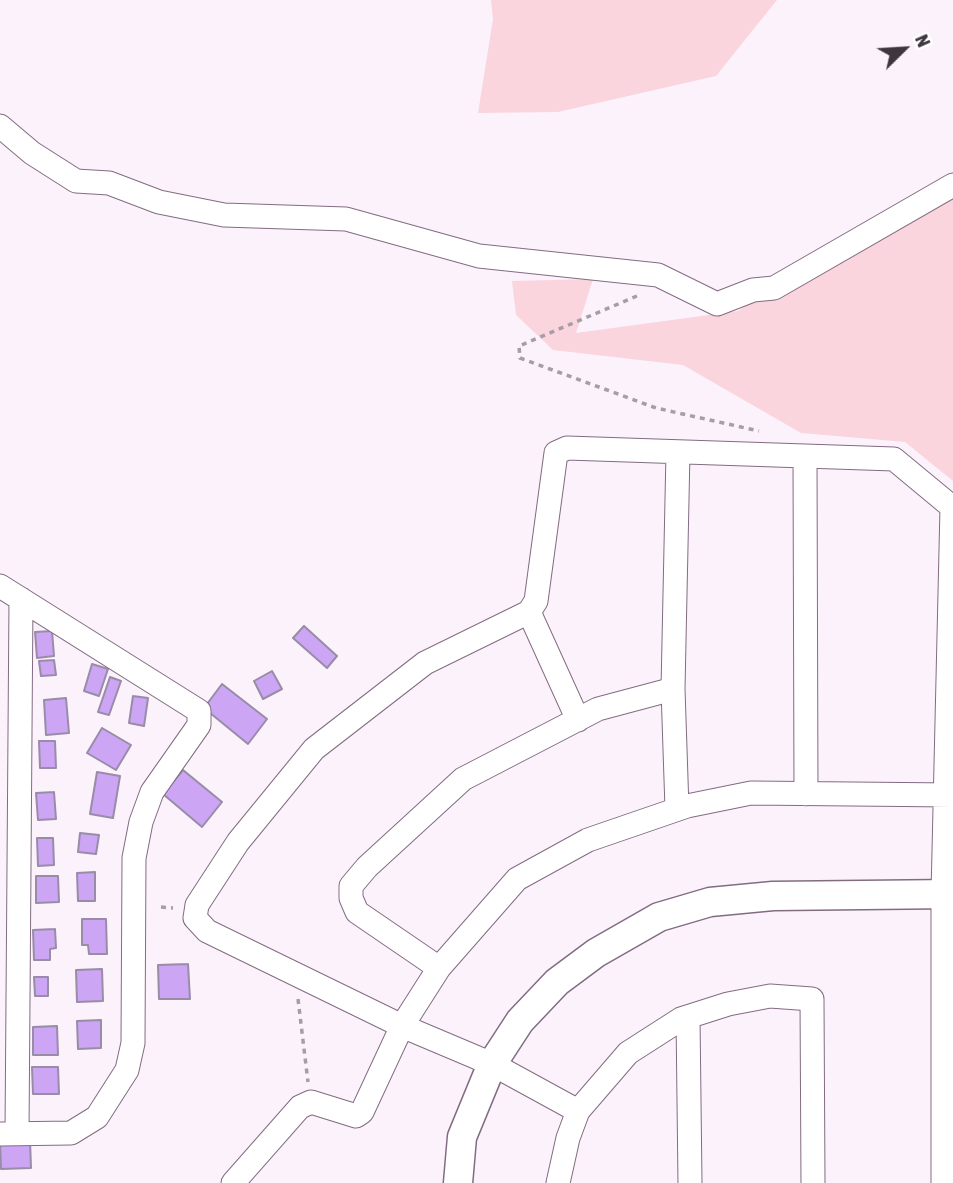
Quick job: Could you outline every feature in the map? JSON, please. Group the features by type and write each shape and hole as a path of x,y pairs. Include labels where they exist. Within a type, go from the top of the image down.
{"street":[{"path":"0,126 32,153 76,181 109,183 159,202 223,215 346,219 479,256 658,275 717,304 753,290 774,288 953,185"},
{"path":"578,1111 492,1064 402,1026 207,931 195,918 197,905 238,842 314,749 425,663 529,612 536,601 556,453 567,448 894,459 952,508 943,1183"},
{"path":"677,809 673,689 678,452"},
{"path":"805,456 806,794"},
{"path":"0,586 21,599 199,711 199,725 152,792 141,822 134,858 133,1043 127,1070 97,1117 71,1133 8,1134 21,599"},
{"path":"529,612 578,720"},
{"path":"439,968 358,912 351,898 351,886 367,867 463,779 598,709 673,689"},
{"path":"233,1183 300,1107 310,1102 356,1115 362,1112 402,1026 439,968 517,879 587,840 677,809 751,793 949,795"},
{"path":"457,1183 462,1137 492,1064 520,1021 557,982 596,953 659,917 710,902 773,896 948,894"},
{"path":"558,1183 568,1138 578,1111 628,1052 688,1017 728,1004 770,996 812,999 813,1183"},
{"path":"688,1017 690,1183"}],"path":[{"path":"638,295 519,346 520,358 656,408 752,427 763,433 775,455"},
{"path":"298,998 309,1089"}],"shaded area":[{"path":"491,0 777,0 716,76 558,112 478,113 493,19"},
{"path":"953,190 953,481 905,442 801,433 683,365 553,350 516,315 512,281 593,279 576,333 738,311 831,245"}],"building":[{"path":"304,626 337,656 327,668 293,638"},
{"path":"52,631 54,656 37,658 35,632"},
{"path":"54,660 56,675 41,676 39,661"},
{"path":"92,664 108,669 99,696 84,691"},
{"path":"272,671 282,689 263,699 254,681"},
{"path":"110,677 121,681 109,715 98,712"},
{"path":"222,684 267,719 248,744 204,708"},
{"path":"133,696 148,698 144,726 129,723"},
{"path":"66,698 69,733 46,735 44,700"},
{"path":"102,728 131,745 116,770 87,753"},
{"path":"39,741 55,741 56,768 40,768"},
{"path":"183,770 222,802 202,827 163,794"},
{"path":"97,772 120,776 113,818 90,814"},
{"path":"54,792 56,819 38,820 36,793"},
{"path":"80,833 99,835 96,854 78,852"},
{"path":"37,838 53,838 54,865 38,866"},
{"path":"95,872 95,901 78,901 77,873"},
{"path":"36,876 58,876 59,902 36,903"},
{"path":"82,919 106,919 107,954 89,954 88,945 82,945"},
{"path":"55,929 56,948 50,949 50,960 34,960 33,930"},
{"path":"188,964 190,999 159,999 158,965"},
{"path":"102,969 103,1001 77,1002 76,970"},
{"path":"34,977 48,977 48,996 35,996"},
{"path":"101,1020 101,1048 78,1049 77,1021"},
{"path":"57,1026 58,1055 33,1055 33,1027"},
{"path":"32,1067 58,1067 59,1094 33,1094"},
{"path":"30,1140 31,1168 1,1169 0,1141"}]}
